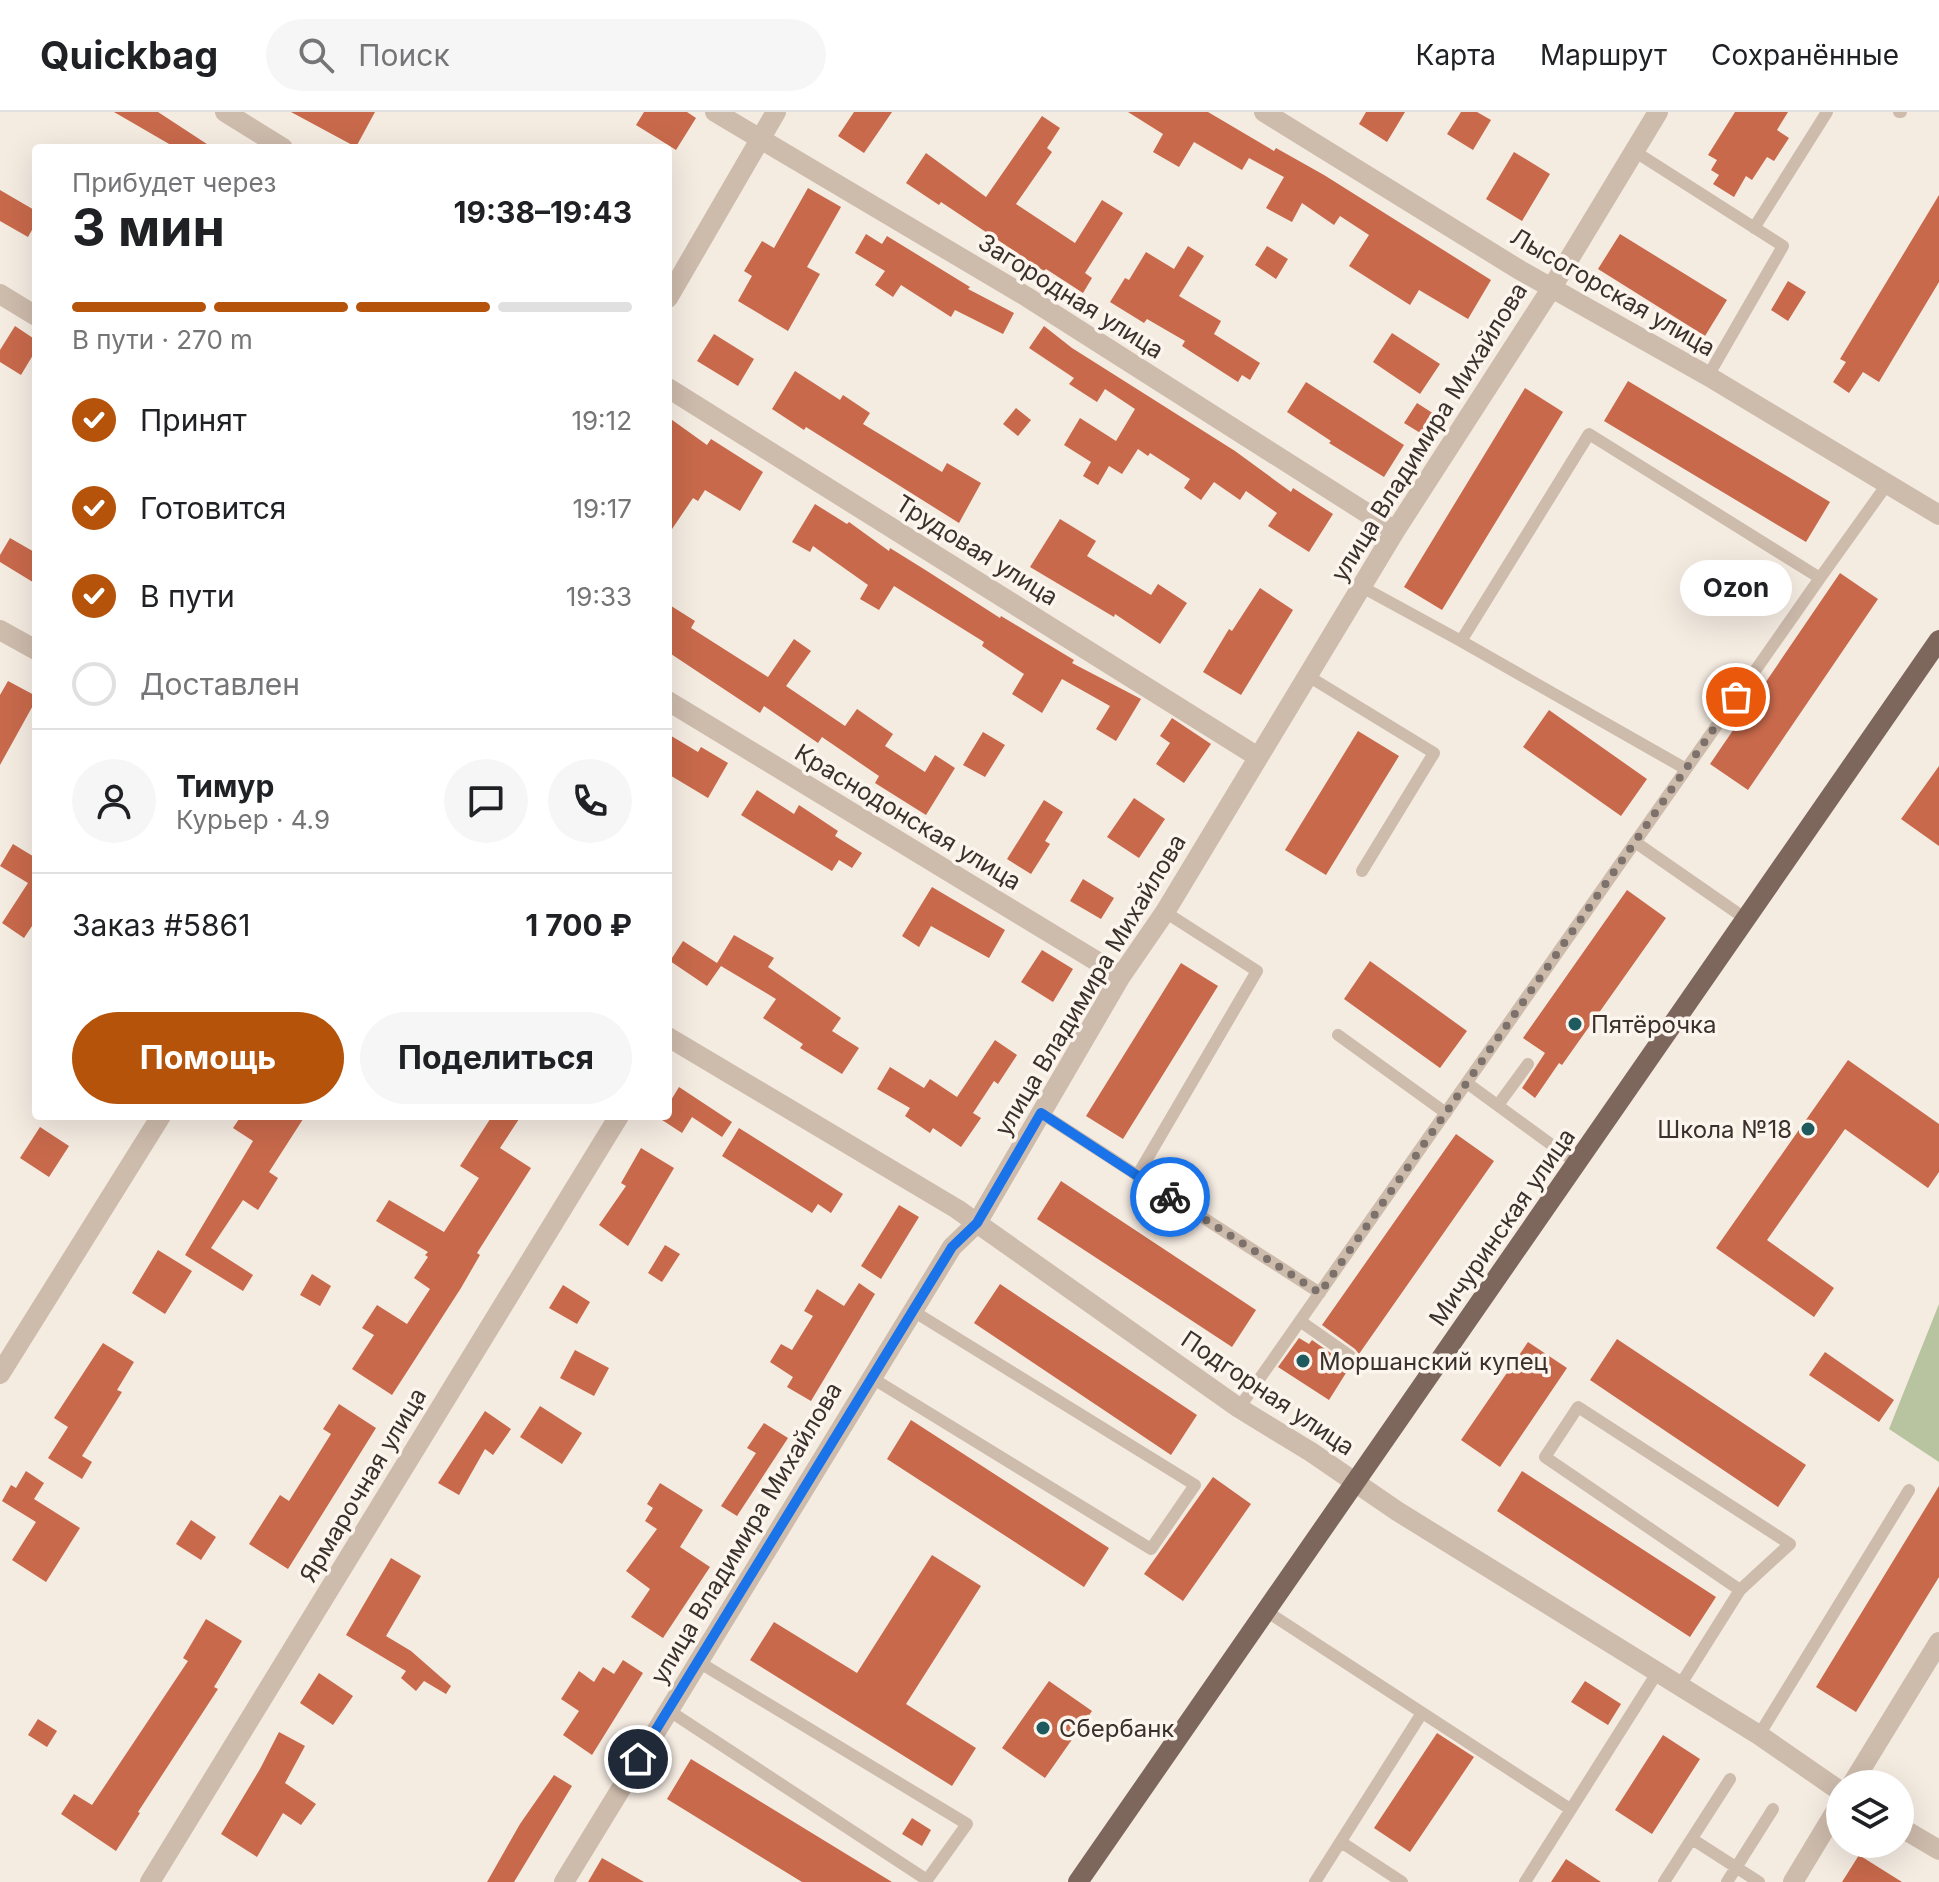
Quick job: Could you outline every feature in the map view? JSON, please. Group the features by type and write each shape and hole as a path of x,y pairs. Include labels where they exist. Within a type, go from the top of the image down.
{"main road":[{"name":"Мичуринская улица","path":"1084,1880 1355,1481 1939,640"}],"street":[{"path":"225,112 277,144"},
{"name":"Загородная улица","path":"715,112 1027,297 1395,531"},
{"path":"672,291 776,112"},
{"name":"Лысогорская улица","path":"1264,112 1551,289 1708,376 1939,515"},
{"name":"улица Владимира Михайлова","path":"564,1882 952,1247 977,1223 1121,976 1165,912 1395,531 1551,289 1658,112"},
{"path":"0,294 32,314"},
{"name":"Трудовая улица","path":"672,391 1258,757"},
{"path":"0,630 32,648"},
{"name":"Краснодонская улица","path":"672,703 1121,976"},
{"name":"Подгорная улица","path":"672,1039 977,1223 1239,1408 1397,1511 1759,1735 1826,1781"},
{"path":"0,1374 159,1120"},
{"name":"Ярмарочная улица","path":"150,1882 617,1120"},
{"path":"1861,1770 1939,1642"},
{"path":"1793,1882 1826,1827"},
{"path":"1914,1835 1939,1850"}],"lane":[{"path":"1754,228 1827,112"},
{"path":"1634,151 1783,246 1708,376"},
{"path":"1461,641 1589,434 1820,578"},
{"path":"1239,1408 1888,483"},
{"path":"1362,587 1686,769"},
{"path":"1308,676 1434,753 1362,871"},
{"path":"1635,842 1746,919"},
{"path":"1137,1176 1257,971 1165,912"},
{"path":"1338,1035 1446,1113"},
{"path":"1498,1105 1528,1064"},
{"path":"1467,1083 1578,1164"},
{"path":"1041,1113 1320,1293"},
{"path":"872,1378 1151,1549 1195,1485 913,1311"},
{"path":"1300,1321 1350,1356"},
{"path":"1679,1687 1740,1590 1790,1544 1578,1407 1545,1457 1740,1590"},
{"path":"1759,1735 1909,1490"},
{"path":"1266,1611 1570,1809"},
{"path":"668,1710 927,1880 967,1824 697,1661"},
{"path":"1525,1882 1657,1673"},
{"path":"1315,1882 1422,1713"},
{"path":"1664,1882 1730,1779"},
{"path":"1727,1882 1773,1809"},
{"path":"1692,1839 1759,1882"},
{"path":"1341,1842 1402,1882"}],"green space":[{"path":"1939,1304 1939,1462 1889,1429"}],"building":[{"path":"114,112 158,112 207,144 169,144"},
{"path":"291,112 375,112 358,144 350,144"},
{"path":"644,112 687,112 696,118 676,150 672,144 666,144 636,125"},
{"path":"854,112 892,112 864,153 838,136"},
{"path":"1128,112 1208,112 1274,151 1276,148 1324,175 1491,280 1468,319 1419,290 1410,305 1349,266 1369,235 1340,216 1334,225 1302,203 1292,222 1266,208 1284,177 1249,158 1242,170 1194,142 1179,167 1153,152 1163,134"},
{"path":"1366,112 1405,112 1387,142 1359,124"},
{"path":"1461,112 1477,112 1491,120 1473,150 1447,134"},
{"path":"1735,112 1788,112 1777,130 1789,138 1774,161 1767,157 1752,180 1746,176 1734,197 1713,184 1719,175 1711,170 1717,160 1708,155"},
{"path":"1042,116 1060,128 1047,148 1052,152 1016,204 1075,243 1102,200 1123,213 1085,273 1092,278 1083,293 906,183 926,153 986,197"},
{"path":"1514,152 1550,174 1522,221 1486,199"},
{"path":"808,188 841,207 807,267 820,274 788,331 738,301 752,276 744,271 762,241 774,248"},
{"path":"0,190 32,209 32,230 28,237 0,221"},
{"path":"1939,195 1939,282 1879,382 1863,372 1849,393 1833,382 1846,362 1840,359"},
{"path":"866,234 882,244 887,236 970,287 968,289 1014,313 1003,334 955,310 951,317 901,285 893,297 875,285 885,271 855,253"},
{"path":"1620,234 1727,300 1705,336 1598,269"},
{"path":"1188,246 1204,256 1179,296 1221,321 1214,334 1260,363 1250,380 1242,375 1238,382 1182,346 1185,341 1147,319 1144,323 1110,302 1125,278 1129,280 1146,252 1174,269"},
{"path":"1267,246 1288,259 1276,279 1255,265"},
{"path":"1788,281 1806,292 1788,321 1771,310"},
{"path":"15,326 32,337 32,357 21,375 0,362 0,350"},
{"path":"1044,326 1072,348 1235,451 1291,492 1293,488 1333,514 1309,552 1268,526 1277,513 1246,491 1240,500 1214,482 1201,500 1184,488 1190,479 1150,453 1148,456 1138,449 1122,474 1109,466 1098,485 1083,476 1091,462 1064,445 1080,418 1116,441 1135,409 1105,389 1097,402 1069,384 1074,378 1029,348"},
{"path":"1392,333 1440,364 1420,394 1373,362"},
{"path":"714,334 754,359 738,386 697,361"},
{"path":"795,371 840,400 843,395 870,413 863,424 942,472 947,463 981,483 959,523 772,409"},
{"path":"1628,381 1830,502 1806,542 1604,421"},
{"path":"1306,382 1404,445 1384,477 1287,412"},
{"path":"1525,388 1563,412 1442,610 1404,587"},
{"path":"1417,403 1434,414 1422,434 1404,423"},
{"path":"1016,408 1031,420 1018,436 1003,424"},
{"path":"672,420 707,445 711,439 763,472 740,511 705,490 698,501 693,498 672,529"},
{"path":"815,504 1074,660 1072,663 1141,699 1116,741 1096,729 1110,706 1062,679 1042,713 1012,694 1024,674 982,646 984,642 894,586 879,610 860,599 868,585 813,546 810,552 792,542"},
{"path":"1060,519 1096,541 1087,556 1151,595 1158,584 1187,603 1160,644 1115,614 1114,617 1030,567"},
{"path":"10,538 32,551 32,582 0,562 0,555"},
{"path":"1840,573 1878,599 1748,790 1710,764"},
{"path":"1260,588 1293,610 1241,695 1203,672 1229,629 1232,631"},
{"path":"672,607 695,621 691,628 768,677 794,639 811,651 786,686 845,726 857,709 893,734 885,746 925,772 935,755 955,768 926,815 875,783 879,776 822,737 818,743 764,706 760,713 672,655"},
{"path":"8,681 32,694 32,707 0,765 0,695"},
{"path":"1549,710 1647,779 1621,816 1523,747"},
{"path":"1172,718 1211,744 1184,783 1156,764 1170,743 1160,736"},
{"path":"1358,731 1399,756 1326,875 1285,850"},
{"path":"983,732 1005,745 985,777 963,765"},
{"path":"672,736 698,752 701,747 728,763 708,798 672,776"},
{"path":"1939,766 1939,846 1901,819"},
{"path":"757,790 794,814 799,805 838,831 835,836 862,853 852,868 839,860 832,871 741,815"},
{"path":"1134,798 1165,819 1139,858 1107,837"},
{"path":"1044,800 1063,812 1045,841 1050,844 1031,874 1007,859"},
{"path":"13,844 32,856 32,926 24,938 2,923 28,883 0,866"},
{"path":"1083,879 1114,898 1101,919 1070,901"},
{"path":"932,887 1005,930 989,958 931,926 919,947 902,936"},
{"path":"1627,890 1666,918 1562,1065 1559,1063 1535,1098 1522,1088 1545,1053 1523,1038"},
{"path":"734,935 774,958 768,967 841,1018 832,1031 859,1048 842,1074 800,1048 803,1044 763,1018 776,999 721,966 707,986 672,962 672,958 683,941 717,963"},
{"path":"1042,950 1073,969 1053,1002 1021,982"},
{"path":"1370,961 1467,1031 1440,1068 1344,999"},
{"path":"1181,963 1218,986 1123,1139 1086,1116"},
{"path":"995,1040 1017,1055 998,1084 994,1081 973,1113 981,1118 961,1147 933,1128 930,1133 905,1116 910,1108 877,1089 890,1067 924,1088 930,1079 957,1097"},
{"path":"1848,1060 1939,1124 1939,1172 1928,1188 1845,1129 1767,1240 1834,1288 1814,1317 1716,1248"},
{"path":"679,1087 732,1122 722,1137 692,1117 682,1133 662,1120 672,1120 672,1098"},
{"path":"238,1120 302,1120 269,1172 278,1178 258,1210 243,1200 211,1248 253,1275 243,1291 185,1255 253,1141 233,1128"},
{"path":"489,1120 518,1120 500,1148 531,1168 477,1253 480,1255 461,1288 392,1395 352,1369 374,1335 362,1328 377,1305 407,1324 430,1289 414,1278 428,1252 376,1221 389,1200 444,1232 479,1178 460,1166"},
{"path":"40,1127 69,1146 49,1177 20,1158"},
{"path":"739,1128 843,1194 831,1213 818,1204 812,1213 722,1156"},
{"path":"1456,1134 1494,1161 1359,1354 1322,1325"},
{"path":"641,1148 674,1168 628,1246 599,1225 626,1186 621,1183"},
{"path":"1061,1181 1256,1310 1232,1347 1037,1219"},
{"path":"899,1205 919,1217 881,1279 861,1266"},
{"path":"665,1245 680,1254 662,1282 648,1273"},
{"path":"158,1250 192,1271 165,1314 132,1293"},
{"path":"312,1274 331,1286 320,1306 300,1295"},
{"path":"859,1283 875,1294 811,1401 787,1387 793,1377 770,1362 781,1344 792,1350 813,1316 804,1311 817,1289 844,1306"},
{"path":"1000,1284 1197,1415 1171,1455 974,1323"},
{"path":"563,1285 590,1302 577,1324 549,1308"},
{"path":"1299,1338 1309,1344 1312,1340 1351,1365 1329,1400 1278,1367"},
{"path":"1617,1339 1806,1465 1778,1507 1590,1380"},
{"path":"1528,1342 1567,1368 1500,1467 1461,1440"},
{"path":"103,1343 134,1362 117,1390 122,1392 82,1456 92,1462 82,1479 48,1458 68,1427 54,1418"},
{"path":"575,1350 609,1368 594,1396 560,1378"},
{"path":"1825,1352 1894,1400 1879,1422 1809,1375"},
{"path":"339,1404 376,1428 288,1569 249,1544 280,1495 289,1501 331,1434 323,1429"},
{"path":"540,1406 582,1433 562,1464 520,1437"},
{"path":"485,1411 511,1429 493,1455 485,1449 459,1495 438,1483"},
{"path":"911,1420 1109,1548 1084,1587 887,1459"},
{"path":"764,1423 788,1438 737,1516 721,1506 756,1453 747,1448"},
{"path":"26,1471 44,1483 34,1499 80,1528 46,1582 12,1560 36,1522 2,1501 11,1485 16,1488"},
{"path":"1522,1471 1716,1597 1690,1637 1497,1511"},
{"path":"1213,1477 1251,1504 1183,1601 1144,1574"},
{"path":"660,1483 703,1510 680,1547 710,1567 663,1638 631,1617 650,1589 626,1571 657,1529 645,1521 653,1508 647,1504"},
{"path":"1939,1486 1939,1577 1856,1712 1816,1687"},
{"path":"191,1520 216,1537 201,1560 176,1544"},
{"path":"932,1555 981,1586 906,1704 976,1748 952,1786 750,1660 774,1622 857,1673"},
{"path":"391,1558 421,1576 386,1636 411,1651 451,1686 446,1694 424,1681 416,1691 401,1678 406,1671 346,1635"},
{"path":"206,1619 242,1641 214,1687 218,1689 116,1851 61,1814 74,1794 92,1805 188,1661 183,1658"},
{"path":"623,1660 643,1673 592,1755 563,1735 579,1711 561,1699 579,1671 594,1682 603,1667 614,1674"},
{"path":"319,1673 353,1696 333,1725 300,1703"},
{"path":"1049,1681 1092,1711 1045,1778 1002,1748"},
{"path":"1585,1681 1621,1704 1608,1725 1571,1702"},
{"path":"38,1719 57,1731 47,1747 28,1735"},
{"path":"279,1732 305,1746 285,1783 316,1804 301,1825 283,1813 257,1857 221,1834"},
{"path":"1437,1733 1474,1757 1410,1852 1374,1828"},
{"path":"1663,1735 1700,1759 1652,1834 1615,1810"},
{"path":"691,1759 892,1882 802,1882 667,1799"},
{"path":"554,1775 572,1786 514,1882 487,1882 520,1824"},
{"path":"912,1818 931,1830 922,1846 902,1834"},
{"path":"602,1858 644,1882 588,1882"},
{"path":"1857,1858 1864,1858 1902,1882 1842,1882"},
{"path":"1566,1859 1601,1882 1551,1882"}],"way so far":[{"path":"1170,1197 1320,1293 1736,697"}],"place":[{"name":"Ozon","path":"1736,697"},
{"name":"Пятёрочка","path":"1575,1024"},
{"name":"Школа №18","path":"1808,1129"},
{"name":"Моршанский купец","path":"1303,1361"},
{"name":"Сбербанк","path":"1043,1728"}],"route":[{"path":"638,1759 952,1247 977,1223 1041,1113 1170,1197"}]}
